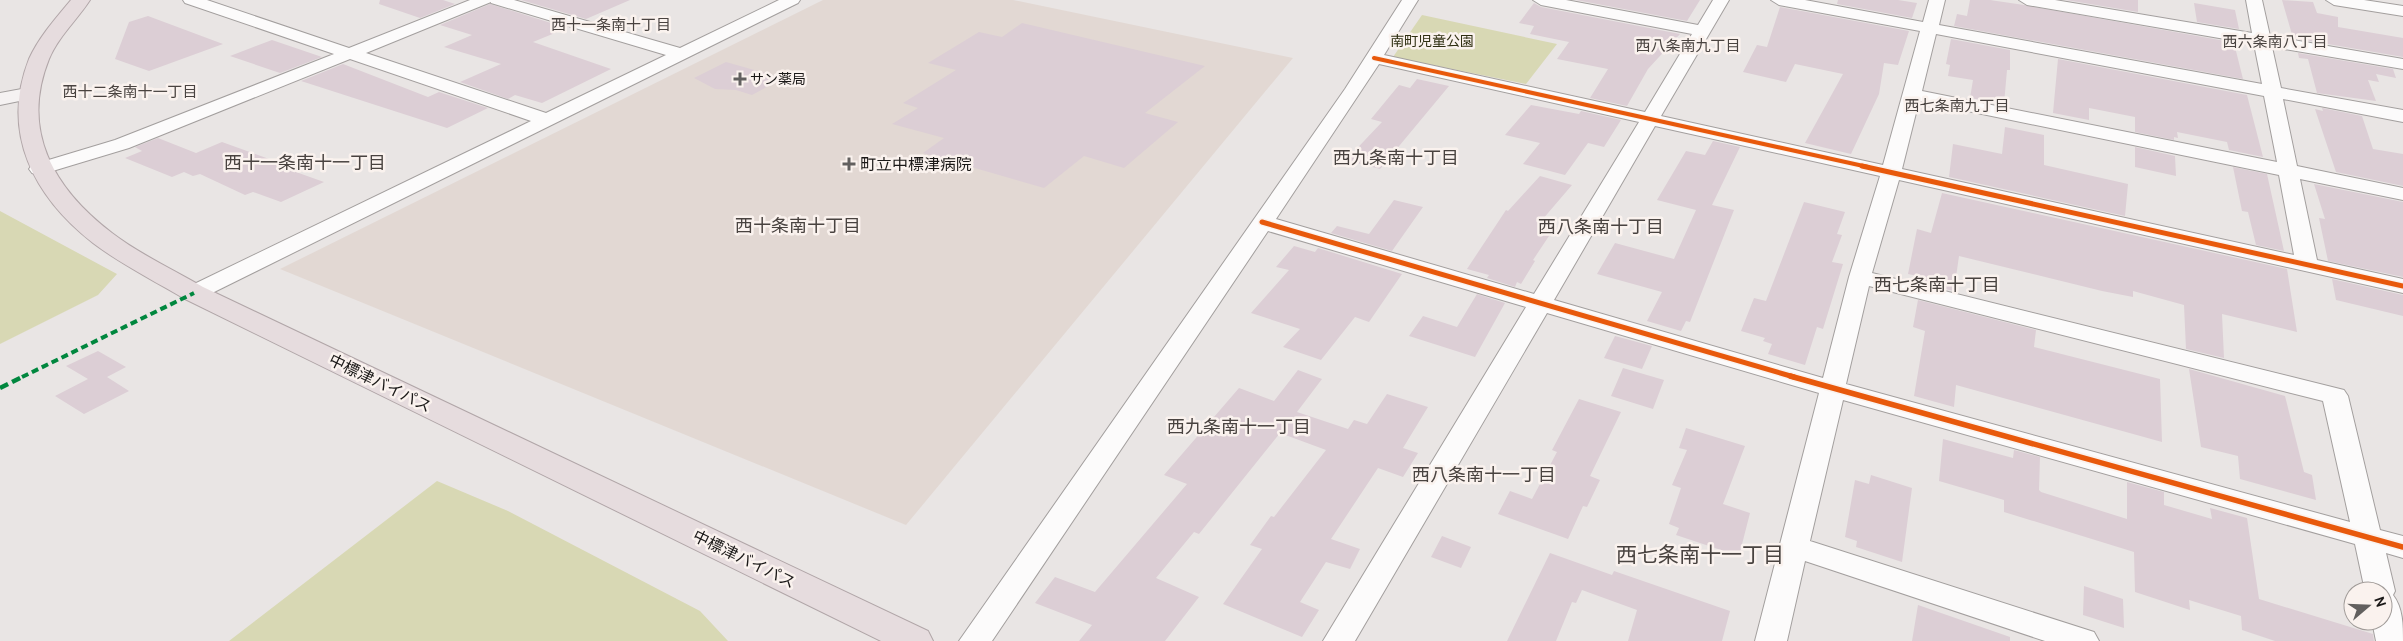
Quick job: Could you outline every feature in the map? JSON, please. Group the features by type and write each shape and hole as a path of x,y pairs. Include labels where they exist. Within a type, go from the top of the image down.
{"highway":[{"name":"中標津バイパス","path":"81,0 44,50 14,97 24,115 29,145 39,168 73,210 101,237 194,293 915,641"}],"street":[{"path":"191,0 351,52 548,120"},
{"path":"39,168 122,144 484,0"},
{"path":"497,0 682,54"},
{"path":"194,293 790,0"},
{"path":"974,641 1374,58 1410,0"},
{"path":"1541,0 1703,31"},
{"path":"1339,641 1721,0"},
{"path":"1779,0 2403,116"},
{"path":"1771,641 1796,547 1860,277 1891,173 1937,0"},
{"path":"2027,0 2403,64"},
{"path":"2254,0 2307,265"},
{"path":"2334,0 2403,11"},
{"path":"1374,58 2403,286"},
{"path":"1912,94 2403,194"},
{"path":"1262,222 1834,389 2403,547"},
{"path":"1860,277 2335,396 2378,581"},
{"path":"1796,547 2083,641"}],"shaded area":[{"name":"町立中標津病院","path":"823,0 1013,0 1293,58 906,525 280,269"}],"green space":[{"name":"南町児童公園","path":"1422,15 1557,44 1526,84 1393,57"},
{"path":"0,211 117,274 98,295 0,344"},
{"path":"437,481 508,511 700,611 728,641 229,641"}],"building":[{"path":"380,0 443,0 455,4 420,18 379,4"},
{"path":"521,0 630,0 586,19"},
{"path":"1576,0 1700,0 1687,21"},
{"path":"1838,0 1898,0 1917,3 1912,18 1837,4"},
{"path":"1970,0 1990,0 2024,5 2242,44 2243,48 2235,47 2243,79 1954,26 1957,14 1967,16"},
{"path":"2066,0 2138,0 2138,12"},
{"path":"2282,0 2313,2 2317,13 2338,17 2338,27 2403,38 2403,57 2293,38"},
{"path":"1534,3 1541,7 1680,34 1648,69 1627,106 1590,98 1608,69 1557,59 1569,42 1530,34 1534,26 1519,23"},
{"path":"2194,3 2235,10 2239,29 2197,22"},
{"path":"490,4 567,28 533,42 611,69 542,103 515,95 508,99 460,82 501,64 444,47 472,35 440,25"},
{"path":"1780,7 1909,31 1898,65 1884,63 1879,94 1851,154 1805,143 1843,74 1795,64 1786,82 1743,72 1757,45 1767,47"},
{"path":"148,16 223,44 149,71 115,59 129,22"},
{"path":"1022,23 1205,66 1145,113 1178,122 1124,168 1084,156 1044,188 923,153 944,138 892,124 918,108 903,103 956,70 928,63 979,32 1002,37"},
{"path":"1951,39 2010,50 2010,70 2007,70 2004,104 1970,98 1973,80 1948,76 1950,65 1946,64"},
{"path":"272,40 322,57 280,73 230,56"},
{"path":"2298,53 2393,69 2396,78 2376,74 2379,82 2368,80 2376,101 2317,93 2308,59 2299,58"},
{"path":"2058,59 2247,95 2263,157 2229,150 2227,142 2177,132 2178,138 2174,137 2174,140 2135,132 2135,117 2089,108 2089,120 2053,113"},
{"name":"サン薬局","path":"726,62 783,78 752,95 736,90 715,89 694,78"},
{"path":"343,64 428,97 439,92 488,108 447,128 301,81"},
{"path":"1417,79 1449,86 1380,169 1346,160 1382,122 1371,119 1399,85 1410,88"},
{"path":"1531,105 1579,114 1581,111 1621,120 1604,147 1588,143 1565,175 1523,164 1540,143 1505,135"},
{"path":"2322,108 2362,116 2373,149 2403,154 2403,186 2336,172 2315,109 2323,111"},
{"path":"2005,127 2044,135 2044,165 2128,184 2125,216 1949,177 1953,144 2002,154"},
{"path":"158,138 196,153 222,142 269,159 265,161 324,182 281,202 253,192 245,195 200,174 193,176 184,172 172,177 125,158 142,151 135,147"},
{"path":"1713,141 1740,147 1712,205 1734,210 1690,322 1686,321 1681,331 1647,321 1662,292 1597,274 1615,243 1674,259 1696,210 1657,200 1686,151 1705,155"},
{"path":"2135,147 2175,156 2176,176 2135,167"},
{"path":"2233,167 2267,174 2284,251 2256,245 2248,212 2242,211"},
{"path":"1540,176 1572,185 1542,220 1557,224 1533,260 1535,261 1521,284 1517,282 1515,287 1487,278 1489,275 1467,269 1506,210 1508,211"},
{"path":"2314,184 2403,202 2403,277 2328,261 2319,218 2325,219"},
{"path":"1942,193 2287,269 2297,332 2222,314 2224,358 2186,349 2184,305 2133,291 2133,297 2102,291 1959,256 1954,291 1921,283 1922,277 1908,274 1917,229 1931,233"},
{"path":"1394,200 1423,207 1392,251 1331,233 1337,226 1369,234"},
{"path":"1804,202 1845,212 1837,234 1842,235 1832,262 1843,264 1823,329 1817,327 1805,365 1768,354 1772,344 1763,341 1765,338 1741,331 1754,298 1766,301"},
{"path":"1294,246 1315,252 1318,248 1402,274 1369,322 1355,317 1321,360 1283,347 1300,329 1251,313 1289,270 1276,267"},
{"path":"2332,279 2403,295 2403,316 2336,300"},
{"path":"1477,294 1505,303 1475,357 1409,336 1423,316 1457,327"},
{"path":"1918,300 2036,330 2034,347 2160,379 2162,442 1956,385 1954,407 1914,396 1925,331 1913,327"},
{"path":"1615,336 1652,346 1642,369 1604,358"},
{"path":"98,351 126,367 107,377 129,391 84,414 55,396 88,379 66,366"},
{"path":"1623,368 1664,380 1653,409 1611,396"},
{"path":"2189,369 2285,396 2304,472 2312,475 2316,500 2240,479 2238,456 2201,447"},
{"path":"1298,370 1322,379 1297,412 1348,429 1354,420 1367,424 1387,394 1428,407 1403,448 1418,453 1403,477 1378,468 1331,539 1360,549 1350,569 1326,562 1300,602 1319,610 1302,637 1223,604 1262,549 1250,545 1271,516 1274,517 1326,450 1280,433 1199,534 1194,532 1156,578 1199,597 1165,641 1079,641 1092,625 1035,603 1055,577 1095,592 1187,484 1164,475 1239,388 1274,401"},
{"path":"1579,399 1621,412 1590,476 1600,480 1587,507 1583,506 1568,539 1498,514 1510,491 1532,499 1557,452 1552,450"},
{"path":"1686,428 1745,446 1723,504 1750,513 1739,556 1676,535 1679,528 1669,524 1681,488 1672,485 1687,450 1679,448"},
{"path":"1943,439 2013,458 2014,450 2040,457 2039,490 2041,492 2127,519 2127,482 2164,492 2164,505 2212,519 2210,508 2247,518 2259,599 2343,625 2343,631 2363,631 2373,634 2374,641 2275,641 2242,630 2241,616 2189,600 2190,610 2135,592 2134,552 2004,512 2004,500 1939,481"},
{"path":"1871,475 1912,488 1902,562 1856,547 1857,541 1845,537 1855,480 1869,484"},
{"path":"1442,536 1471,547 1461,568 1431,557"},
{"path":"1550,553 1612,575 1614,571 1730,611 1722,641 1628,641 1637,610 1582,590 1576,603 1572,602 1556,641 1507,641"},
{"path":"2084,586 2123,599 2124,628 2083,615"},
{"path":"1918,605 2010,637 2010,641 1912,641"}],"marked path":[{"path":"0,388 194,293"}],"cycle path":[{"path":"1374,58 2403,286"},
{"path":"1262,222 1834,389 2403,547"}],"place":[{"name":"サン薬局","path":"740,79"},
{"name":"町立中標津病院","path":"849,164"}],"district":[{"name":"西十一条南十丁目","path":"611,25"},
{"name":"西六条南八丁目","path":"2275,42"},
{"name":"西八条南九丁目","path":"1688,46"},
{"name":"西十二条南十一丁目","path":"130,92"},
{"name":"西七条南九丁目","path":"1957,106"},
{"name":"西九条南十丁目","path":"1396,158"},
{"name":"西十一条南十一丁目","path":"305,163"},
{"name":"西十条南十丁目","path":"798,226"},
{"name":"西八条南十丁目","path":"1601,227"},
{"name":"西七条南十丁目","path":"1937,285"},
{"name":"西九条南十一丁目","path":"1239,427"},
{"name":"西八条南十一丁目","path":"1484,475"},
{"name":"西七条南十一丁目","path":"1700,554"}]}
